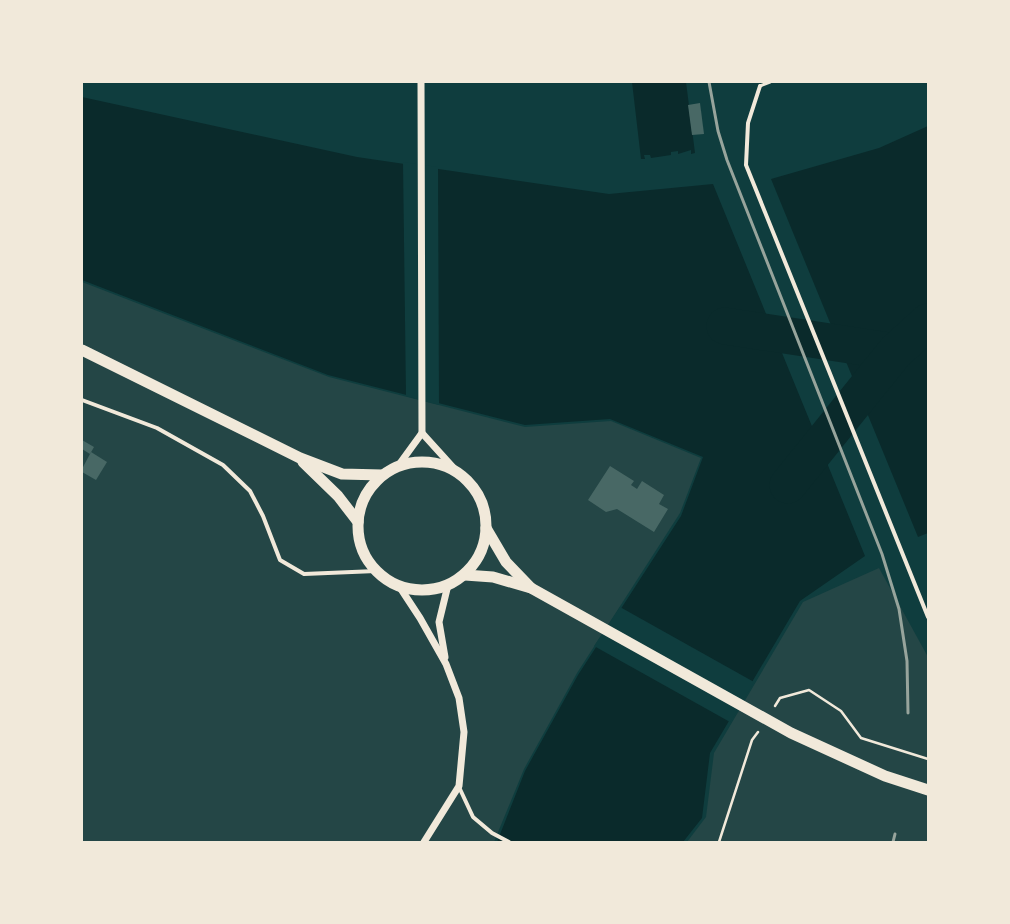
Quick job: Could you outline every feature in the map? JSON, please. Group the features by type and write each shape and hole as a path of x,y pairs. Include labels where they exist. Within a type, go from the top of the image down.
{"highway":[{"path":"82,350 300,458 342,474 382,475"},
{"path":"300,458 338,496 358,522"},
{"path":"414,462 430,463 446,467 460,475 474,490 483,508 486,528 482,549 475,562 465,575 448,585 432,590 421,590 399,586 376,571 363,551 359,540 358,522 362,504 370,488 382,475 398,466 414,462"},
{"path":"486,528 506,562 531,588"},
{"path":"465,575 493,578 531,588 791,733 885,776 928,790"}],"street":[{"path":"398,466 422,433 421,82"},
{"path":"760,86 748,123 746,166 928,617"},
{"path":"82,400 157,428 223,466 250,491 263,516 280,560 304,574 376,571"},
{"path":"422,433 460,475"},
{"path":"446,664 439,622 448,585"},
{"path":"399,586 420,618 446,664 459,698 464,732 459,786 424,842"},
{"path":"459,786 472,817 492,833 509,842"}],"lane":[{"path":"760,86 770,82"}],"shaded area":[{"path":"632,82 686,82 695,153 691,154 691,150 678,154 678,151 671,152 671,155 651,158 650,155 644,155 645,159 641,159"},
{"path":"82,97 357,157 609,194 713,184 865,556 800,601 710,753 702,818 683,842 497,842 525,771 578,675 681,516 703,457 610,419 525,425 328,375 82,280"},
{"path":"928,126 928,533 918,537 771,179 879,148"},
{"path":"82,282 329,377 525,427 611,421 701,458 680,513 577,673 524,769 494,842 82,842"},
{"path":"879,568 928,657 928,842 687,842 706,817 714,753 803,602"}],"pier":[{"path":"403,162 438,167 439,405 406,396"},
{"path":"620,607 754,682 730,722 594,646"}],"building":[{"path":"700,103 704,134 692,135 688,105"},
{"path":"82,440 94,447 90,454 82,449"},
{"path":"91,452 107,462 96,480 82,472 82,469"},
{"path":"610,466 634,481 631,485 637,489 642,481 664,495 659,504 668,509 654,532 617,509 606,512 588,500"}],"waterway":[{"path":"788,485 895,352 928,322"},
{"path":"725,326 889,351"}],"railway":[{"path":"709,82 718,131 727,160 882,554 899,609 907,661 908,713"},
{"path":"893,842 895,834"}]}
